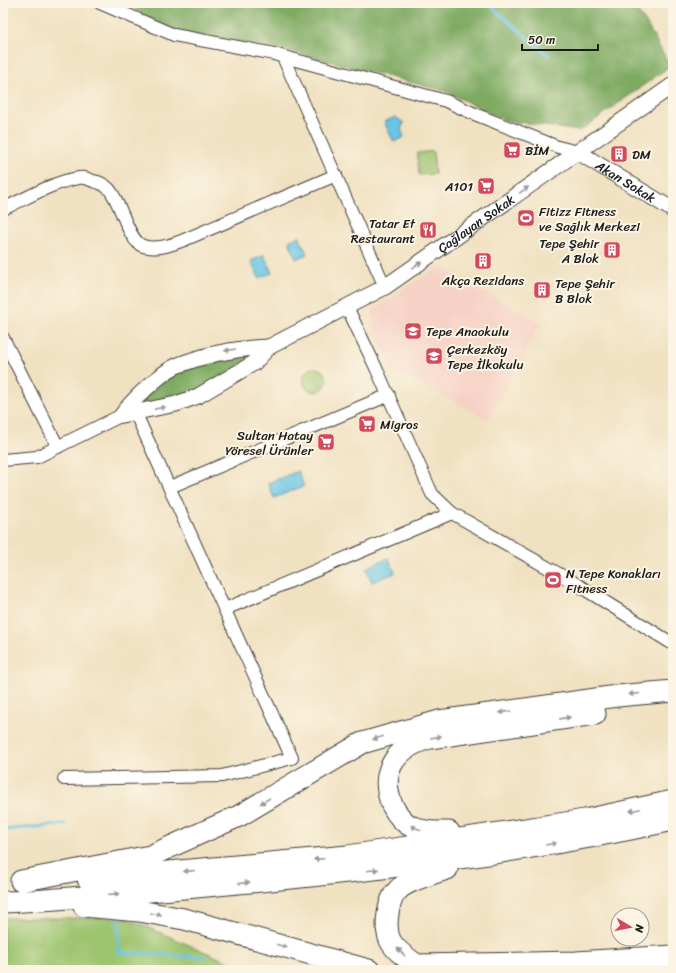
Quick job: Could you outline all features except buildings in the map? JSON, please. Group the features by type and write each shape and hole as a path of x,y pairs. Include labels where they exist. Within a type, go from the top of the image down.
{"highway":[{"path":"12,881 150,856 239,816 362,743 439,722 617,696 673,691"},
{"path":"511,841 427,832 411,827 395,812 388,793 387,779 392,765 400,753 414,743 430,738 627,709 673,705"},
{"path":"11,902 293,879 376,870 511,841 585,820 673,801"},
{"path":"12,881 98,879 511,841 673,820"},
{"path":"511,841 428,874 398,889 389,904 388,921 390,939 402,955 417,964 436,966 576,962 673,956"},
{"path":"11,902 139,911 184,918 369,970"}],"street":[{"path":"100,3 174,35 284,57 446,101 477,116 558,147 578,152"},
{"path":"284,57 385,287"},
{"name":"Çağlayan Sokak","path":"269,347 385,287 673,85"},
{"name":"Akan Sokak","path":"578,152 673,210"},
{"path":"3,209 46,188 79,177 90,179 101,183 109,189 119,205 136,242 143,246 164,247 184,240 336,175"},
{"path":"347,307 389,395 432,494 452,513 573,582 673,644"},
{"path":"3,338 58,447"},
{"path":"64,779 222,776 292,758 170,487 129,414 129,404 175,367 223,352 269,347"},
{"path":"3,460 37,457 129,414 176,404 198,396 254,363 269,347"},
{"path":"170,487 389,395"},
{"path":"225,609 452,513"}],"shaded area":[{"path":"439,267 541,323 488,419 391,370 372,323 373,310"}],"green space":[{"path":"124,3 630,3 645,21 670,66 580,131 504,120 445,91 286,50 175,32"},
{"path":"433,151 435,174 419,175 417,153"},
{"path":"260,352 190,397 129,409 181,368"},
{"path":"315,368 320,369 326,375 326,385 320,391 315,392 310,391 304,385 303,380 304,375 310,369"},
{"path":"3,918 126,918 247,970 3,969"}],"water":[{"path":"395,117 404,123 401,129 404,137 394,142 384,122"},
{"path":"299,236 307,254 296,259 289,241"},
{"path":"264,255 272,273 259,278 251,261"},
{"path":"298,471 304,486 274,498 268,483"},
{"path":"389,558 395,573 372,582 366,568"}],"waterway":[{"path":"492,3 493,8 549,56"},
{"path":"3,830 66,824"},
{"path":"118,916 119,952 205,957"}],"place":[{"name":"BİM","path":"512,150"},
{"name":"DM","path":"619,154"},
{"name":"A101","path":"486,186"},
{"name":"Fitizz Fitness ve Sağlık Merkezi","path":"526,218"},
{"name":"Tatar Et Restaurant","path":"428,230"},
{"name":"Tepe Şehir A Blok","path":"612,250"},
{"name":"Akça Rezidans","path":"483,261"},
{"name":"Tepe Şehir B Blok","path":"542,290"},
{"name":"Tepe Anaokulu","path":"413,331"},
{"name":"Çerkezköy Tepe İlkokulu","path":"434,356"},
{"name":"Migros","path":"367,424"},
{"name":"Sultan Hatay Yöresel Ürünler","path":"326,442"},
{"name":"N Tepe Konakları Fitness","path":"553,580"}]}
